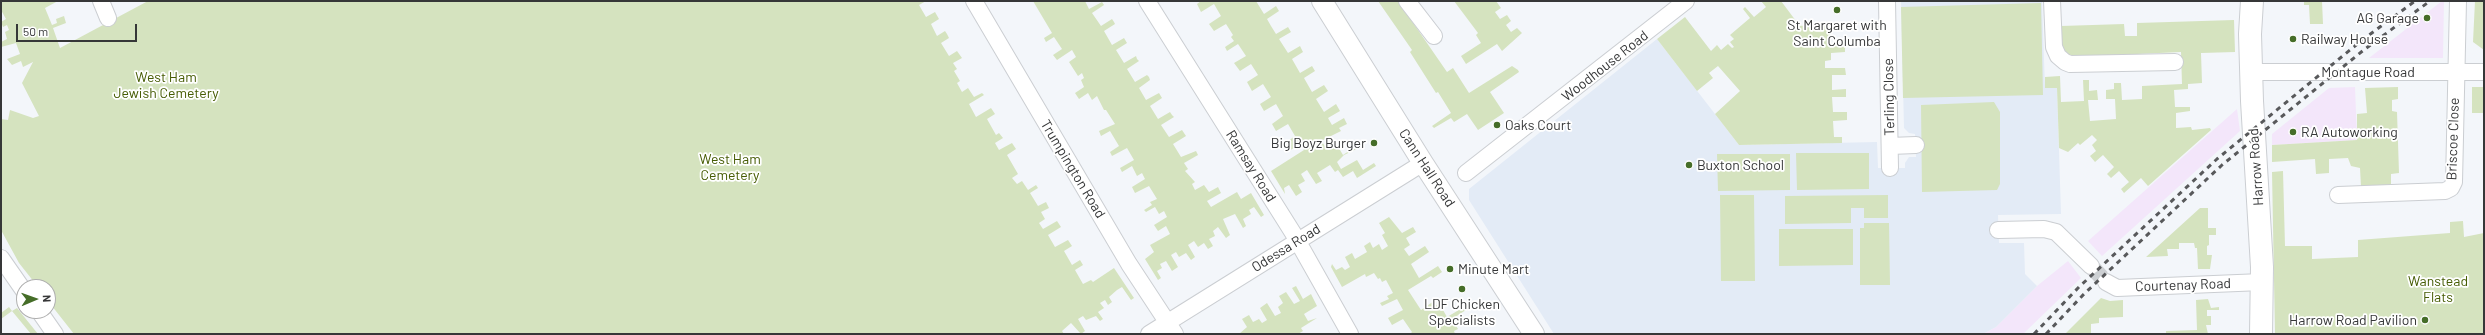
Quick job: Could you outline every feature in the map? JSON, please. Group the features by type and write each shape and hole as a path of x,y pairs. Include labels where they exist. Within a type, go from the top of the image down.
{"main road":[{"name":"Harrow Road","path":"2252,1 2250,34 2262,282 2261,334"}],"street":[{"path":"101,1 108,18"},
{"name":"Trumpington Road","path":"974,1 1129,264 1160,314 1171,328"},
{"name":"Ramsay Road","path":"1147,1 1298,241 1350,334"},
{"path":"1407,1 1434,36"},
{"name":"Woodhouse Road","path":"1466,173 1686,1"},
{"name":"Terling Close","path":"1887,1 1890,168"},
{"path":"2052,1 2054,48 2058,56 2070,64 2176,62"},
{"path":"2456,72 2458,1"},
{"name":"Cann Hall Road","path":"1324,2 1423,163 1534,334"},
{"name":"Montague Road","path":"2252,72 2484,72"},
{"name":"Briscoe Close","path":"2338,195 2445,191 2451,188 2454,182 2456,72"},
{"name":"Terling Close","path":"1890,146 1916,145"},
{"name":"Odessa Road","path":"1149,334 1171,328 1298,241 1423,163"},
{"path":"1998,230 2044,229 2056,232 2091,266"},
{"path":"1,258 16,280"},
{"name":"Courtenay Road","path":"2106,282 2117,288 2262,282"},
{"path":"45,319 55,334"}],"shaded area":[{"name":"Buxton School","path":"1901,1 2042,1 2045,88 2057,88 2061,214 1998,215 1999,243 2024,243 2025,274 2037,286 1996,327 1983,334 1554,334 1469,200 1469,189 1657,39 1739,145 1877,142 1878,168 1905,168 1905,163 1909,157 1916,157 1915,134 1909,133 1904,128"},
{"path":"2442,1 2444,1 2443,58 2369,58"},
{"path":"2355,87 2357,140 2272,145 2272,134 2329,88"},
{"path":"2237,109 2240,131 2102,256 2088,241"},
{"path":"2068,261 2081,278 2023,334 1983,334 1996,327 2037,286"}],"green space":[{"name":"West Ham Cemetery","path":"1,1 58,1 45,8 52,25 57,23 56,19 64,16 66,23 53,28 60,48 148,1 926,1 919,5 926,17 935,12 939,19 931,24 937,36 945,31 947,34 949,38 941,43 949,56 957,51 962,58 953,63 957,69 954,71 960,81 957,83 962,92 968,88 974,97 982,93 984,95 969,104 976,117 991,108 995,114 987,119 996,135 999,133 1003,138 995,143 999,150 1012,143 1016,149 1007,155 1018,174 1012,178 1017,184 1022,181 1028,190 1036,185 1038,188 1030,193 1038,206 1046,202 1049,208 1041,212 1045,219 1039,223 1043,229 1057,221 1061,227 1048,235 1055,247 1068,240 1072,246 1064,251 1072,265 1080,260 1083,265 1075,270 1083,284 1091,280 1093,282 1114,268 1134,298 1131,300 1122,287 1117,290 1109,297 1112,302 1108,305 1105,300 1100,303 1104,308 1098,312 1103,319 1100,321 1096,316 1086,320 1083,316 1078,319 1085,331 1081,334 1071,323 1062,331 1064,334 74,334 56,311 56,279 32,279 19,263 1,230 1,119 8,120 10,110 33,118 39,116 22,83 33,62 23,67 21,61 12,65 7,59 20,54 16,43 1,47 1,42 7,39 5,32 9,30 7,25 3,27 1,22 6,19 1,10"},
{"path":"1033,1 1085,1 1089,9 1102,2 1104,5 1092,13 1101,26 1112,19 1114,22 1115,24 1104,31 1112,45 1124,38 1127,43 1116,50 1124,63 1136,56 1139,61 1127,69 1135,82 1147,75 1149,77 1150,80 1139,88 1146,100 1159,93 1162,98 1150,106 1158,119 1170,112 1174,117 1161,125 1169,137 1182,130 1186,136 1173,144 1181,157 1196,151 1198,155 1184,163 1188,169 1185,171 1195,182 1192,184 1195,190 1204,185 1209,192 1218,187 1221,193 1207,201 1211,207 1237,192 1241,199 1251,193 1264,215 1261,217 1254,207 1249,210 1251,214 1243,219 1246,226 1243,228 1235,214 1223,219 1230,235 1226,238 1218,227 1213,231 1215,236 1209,239 1213,246 1208,249 1204,243 1198,247 1194,241 1188,245 1195,257 1191,260 1186,253 1179,257 1176,252 1171,255 1178,267 1172,271 1166,261 1160,264 1162,268 1157,271 1161,278 1158,280 1145,259 1154,252 1150,245 1170,234 1166,226 1158,231 1154,225 1167,217 1164,211 1159,214 1155,207 1146,212 1144,210 1152,205 1150,202 1157,199 1149,186 1135,193 1132,187 1145,179 1142,173 1137,176 1132,166 1122,172 1120,168 1134,160 1127,148 1112,156 1110,152 1119,146 1110,131 1101,136 1099,131 1115,124 1106,110 1104,110 1097,96 1092,100 1088,93 1079,99 1075,93 1084,87 1081,80 1084,78 1082,73 1078,76 1069,62 1076,57 1072,50 1057,60 1053,55 1062,49 1054,37 1046,42 1044,38 1052,33"},
{"path":"1201,1 1256,1 1264,14 1276,6 1279,11 1267,19 1271,26 1276,34 1288,27 1291,32 1279,39 1288,53 1300,46 1303,52 1292,59 1300,73 1312,66 1315,71 1304,78 1312,92 1324,85 1328,91 1316,99 1324,112 1336,104 1340,111 1328,118 1332,125 1344,118 1347,124 1339,128 1341,131 1321,141 1328,150 1337,145 1343,155 1361,143 1363,146 1344,155 1337,162 1341,169 1357,160 1363,170 1374,163 1376,166 1357,178 1353,171 1343,177 1338,170 1335,172 1330,165 1317,173 1322,181 1316,184 1307,170 1301,174 1305,181 1298,185 1302,192 1296,196 1289,185 1284,188 1285,194 1271,171 1304,150 1300,144 1289,151 1284,144 1295,136 1288,124 1276,131 1272,124 1283,116 1276,104 1264,111 1260,104 1271,97 1263,84 1252,91 1247,82 1258,75 1251,64 1240,71 1234,63 1246,56 1238,44 1227,51 1225,47 1234,41 1231,37 1233,35 1226,24 1214,31 1209,24 1221,16 1214,4 1201,12 1197,4"},
{"path":"1378,1 1398,1 1447,72 1453,68 1469,93 1512,66 1518,70 1519,72 1490,92 1504,113 1478,130 1467,114 1454,122 1451,118 1434,128 1432,126 1451,113 1438,92 1436,93 1410,52 1412,50"},
{"path":"1454,1 1496,1 1501,8 1495,12 1500,19 1507,15 1511,21 1506,25 1511,32 1517,28 1522,33 1502,51 1497,44 1466,64 1461,56 1481,43 1476,35 1478,33"},
{"path":"1761,1 1781,1 1796,21 1797,26 1864,23 1844,25 1844,30 1830,31 1831,46 1845,45 1845,52 1831,53 1831,60 1825,61 1825,68 1845,68 1846,75 1832,75 1832,90 1846,89 1846,97 1832,97 1833,112 1847,112 1847,120 1833,121 1834,137 1842,137 1842,143 1739,145 1715,114 1740,91 1718,66 1709,73 1713,78 1697,91 1657,39 1685,17 1711,51 1717,45 1721,50 1728,44 1732,48 1734,47 1730,42 1734,39 1730,35 1750,18 1743,9 1745,7 1754,17 1766,7"},
{"path":"2304,1 2322,1 2323,24 2310,24 2309,5 2304,5"},
{"path":"2475,1 2484,1 2484,50 2473,42"},
{"path":"2041,3 2043,95 1903,98 1901,7"},
{"path":"2234,20 2235,52 2201,53 2202,83 2188,84 2188,89 2174,90 2175,107 2190,107 2190,111 2176,113 2176,128 2191,127 2192,130 2210,128 2211,130 2148,186 2141,178 2124,193 2121,189 2129,182 2119,171 2111,178 2107,174 2114,167 2103,155 2095,162 2090,156 2096,151 2092,145 2097,140 2092,135 2080,145 2078,143 2068,152 2059,148 2057,88 2045,88 2045,77 2060,76 2061,102 2084,101 2083,80 2089,80 2089,91 2097,90 2098,100 2088,100 2090,121 2116,119 2115,99 2106,99 2106,90 2114,89 2114,83 2121,83 2122,100 2142,99 2142,86 2182,84 2181,52 2072,57 2065,52 2062,47 2061,26 2124,24 2125,36 2137,36 2137,23"},
{"path":"2398,87 2398,99 2392,100 2392,111 2397,112 2399,173 2391,174 2391,186 2361,187 2360,168 2351,166 2348,158 2329,159 2329,173 2316,174 2315,159 2272,162 2272,145 2357,140 2357,114 2367,113 2365,88"},
{"path":"2472,87 2484,87 2484,113 2472,113"},
{"path":"1994,102 2000,112 2000,184 1997,190 1922,192 1921,105"},
{"path":"1796,153 1869,153 1869,189 1797,190"},
{"path":"1717,154 1790,154 1790,190 1718,191"},
{"name":"Wanstead Flats","path":"2283,171 2285,246 2312,246 2312,259 2358,257 2358,240 2450,233 2450,222 2463,221 2464,237 2484,233 2484,334 2275,334 2272,172"},
{"path":"1720,195 1754,195 1755,281 1721,281"},
{"path":"1888,195 1888,218 1864,218 1864,208 1851,208 1851,223 1785,224 1785,196"},
{"path":"2200,208 2208,208 2208,228 2216,228 2216,235 2209,235 2209,245 2207,246 2207,255 2212,255 2210,269 2198,269 2197,248 2195,248 2194,243 2179,243 2179,249 2167,249 2168,256 2146,257"},
{"path":"1389,217 1402,233 1413,227 1416,232 1406,238 1410,245 1404,249 1409,256 1425,246 1429,252 1411,264 1419,278 1438,266 1442,272 1433,278 1431,276 1408,290 1421,310 1434,301 1440,311 1443,310 1447,317 1464,307 1466,310 1452,319 1458,329 1454,331 1455,334 1410,334 1412,332 1403,319 1392,325 1388,318 1403,310 1397,299 1382,306 1380,303 1389,299 1387,296 1393,293 1386,280 1382,282 1374,273 1366,277 1365,274 1342,287 1331,267 1332,264 1336,270 1342,267 1345,270 1350,267 1345,257 1352,253 1355,259 1367,252 1364,246 1370,242 1373,248 1379,244 1382,250 1388,246 1382,235 1385,233 1379,223"},
{"path":"1864,223 1889,223 1890,285 1860,285 1860,228 1864,228"},
{"path":"1779,229 1853,229 1853,265 1779,266"},
{"path":"1296,286 1303,299 1311,294 1317,306 1304,314 1308,321 1317,318 1301,328 1303,331 1298,334 1239,334 1247,327 1242,319 1249,315 1253,322 1259,319 1262,323 1267,320 1260,308 1267,303 1275,316 1281,313 1278,307 1283,303 1279,296 1286,292 1294,304 1300,301 1292,288"},
{"path":"2101,298 2110,301 2123,300 2123,317 2099,318 2099,323 2091,324 2091,333 2065,334"},
{"path":"2208,299 2211,308 2219,307 2219,310 2207,310 2207,316 2211,316 2211,325 2206,325 2208,334 2166,334 2166,331 2197,330 2196,300"},
{"path":"9,307 12,311 1,319 1,313"},
{"path":"16,309 16,316 12,311"},
{"path":"19,319 26,319 38,334 31,334"}],"tunnel":[{"path":"2091,266 2106,282"}],"railway":[{"path":"2034,334 2079,287 2217,159 2361,41 2415,1"},
{"path":"2046,334 2084,294 2222,165 2365,49 2430,1"}],"place":[{"name":"St Margaret with Saint Columba","path":"1837,10"},
{"name":"AG Garage","path":"2427,18"},
{"name":"Railway House","path":"2293,39"},
{"name":"Oaks Court","path":"1497,125"},
{"name":"RA Autoworking","path":"2293,132"},
{"name":"Big Boyz Burger","path":"1374,143"},
{"name":"Buxton School","path":"1689,165"},
{"name":"Minute Mart","path":"1450,269"},
{"name":"LDF Chicken Specialists","path":"1462,289"},
{"name":"Harrow Road Pavilion","path":"2425,320"}],"park label":[{"name":"West Ham Jewish Cemetery","path":"166,86"}]}
